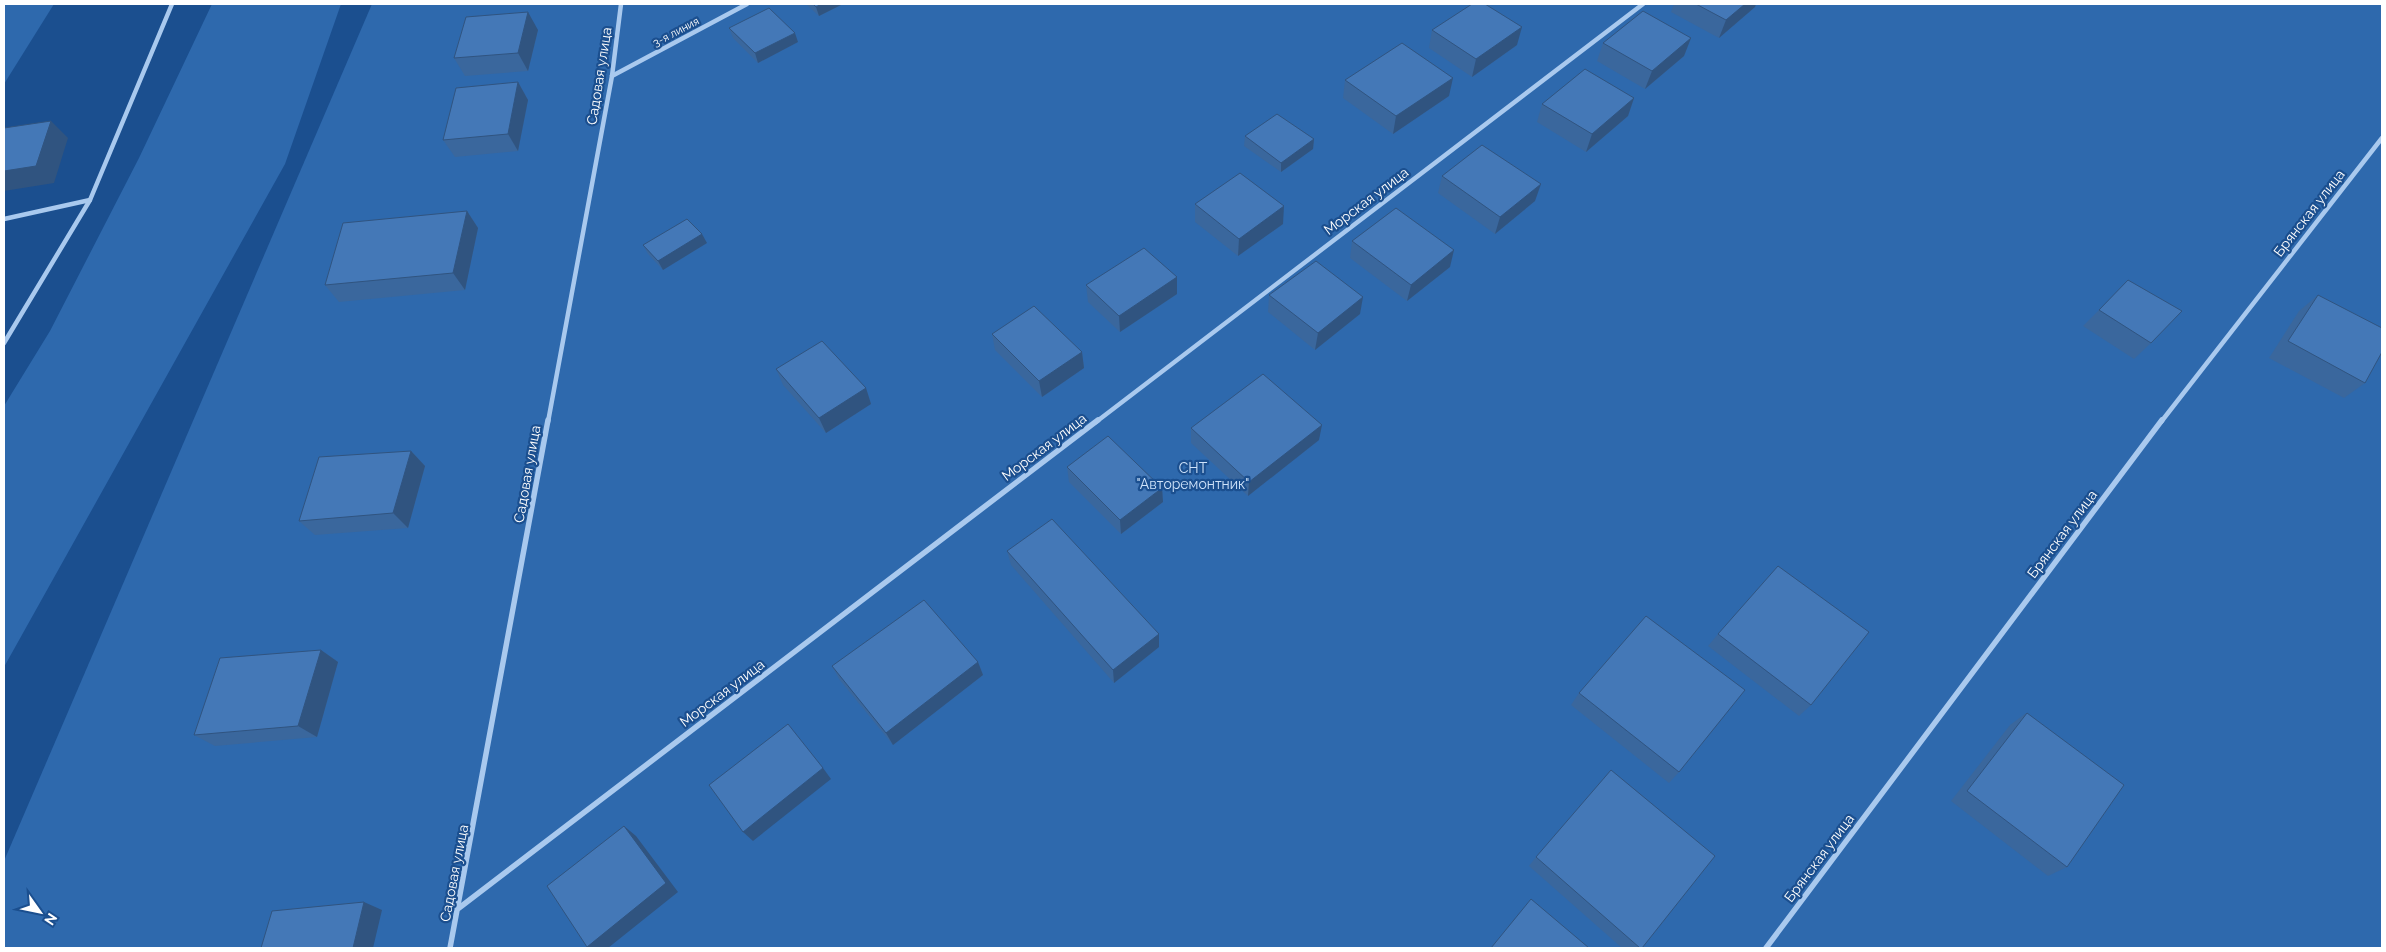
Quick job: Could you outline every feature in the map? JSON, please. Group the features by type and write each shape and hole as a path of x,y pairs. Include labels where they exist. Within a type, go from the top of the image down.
{"street":[{"path":"4,343 90,200 172,4"},
{"name":"Садовая улица","path":"450,948 460,908 612,76 621,4"},
{"name":"3-я линия","path":"612,76 747,4"},
{"name":"Морская улица","path":"460,908 1643,4"},
{"name":"Брянская улица","path":"1766,948 2197,374 2382,138"},
{"path":"4,219 90,200"}],"green space":[{"path":"4,4 54,4 4,84"},
{"path":"212,4 341,4 285,164 4,667 4,406 50,331 139,158"},
{"name":"СНТ \"Авторемонтник\"","path":"372,4 2382,4 2382,948 4,948 4,861"}],"building":[{"path":"1472,4 1485,4 1522,27 1476,59 1432,30"},
{"path":"1696,4 1745,4 1726,20"},
{"path":"769,8 795,33 755,53 729,28"},
{"path":"1643,11 1691,38 1652,71 1603,43"},
{"path":"528,12 518,53 454,58 466,17"},
{"path":"1402,43 1453,78 1396,116 1345,80"},
{"path":"1585,69 1634,98 1592,134 1542,104"},
{"path":"518,82 508,134 443,140 456,88"},
{"path":"1277,114 1314,139 1281,163 1245,136"},
{"path":"51,121 36,166 4,171 4,128"},
{"path":"1482,145 1541,184 1500,217 1442,176"},
{"path":"1240,173 1284,206 1239,239 1195,204"},
{"path":"1396,208 1454,250 1411,285 1352,241"},
{"path":"467,211 453,273 325,285 343,223"},
{"path":"687,219 702,234 658,261 643,245"},
{"path":"1144,248 1177,277 1119,316 1086,285"},
{"path":"1316,261 1363,297 1318,333 1269,295"},
{"path":"2128,280 2182,311 2151,343 2099,310"},
{"path":"2318,295 2382,328 2382,352 2365,383 2288,341"},
{"path":"1034,306 1082,352 1039,381 992,334"},
{"path":"822,341 866,388 819,418 776,369"},
{"path":"1263,374 1322,425 1249,482 1191,428"},
{"path":"1108,436 1162,488 1120,520 1067,467"},
{"path":"411,451 393,513 299,521 319,457"},
{"path":"1052,519 1159,634 1113,670 1007,551"},
{"path":"1778,566 1869,632 1811,705 1718,634"},
{"path":"924,600 978,662 886,733 832,666"},
{"path":"1646,616 1745,690 1679,772 1579,693"},
{"path":"321,650 298,726 194,735 220,658"},
{"path":"2027,713 2124,785 2067,867 1967,791"},
{"path":"788,724 823,768 743,832 709,785"},
{"path":"1611,770 1715,856 1642,948 1536,857"},
{"path":"624,826 666,883 587,947 547,886"},
{"path":"1531,899 1589,948 1491,948"},
{"path":"364,902 353,948 261,948 272,911"}]}
